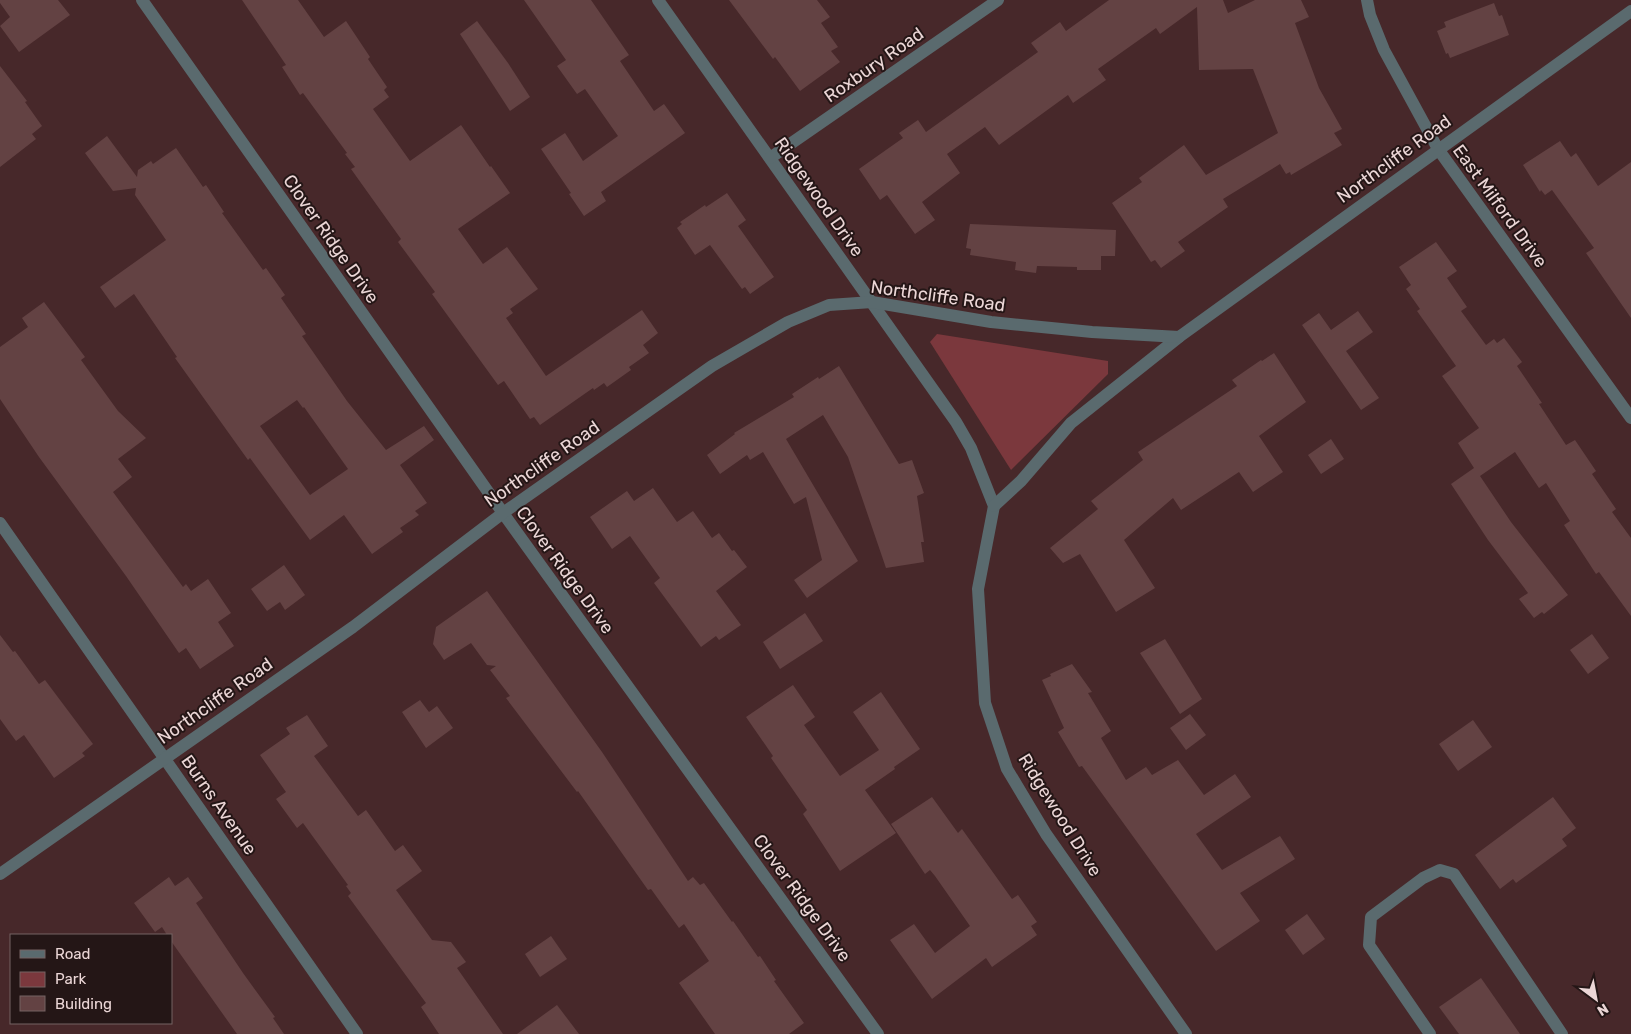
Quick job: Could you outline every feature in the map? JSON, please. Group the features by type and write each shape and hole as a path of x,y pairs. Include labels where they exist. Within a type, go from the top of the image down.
{"street":[{"name":"Clover Ridge Drive","path":"142,0 503,514 878,1034"},
{"name":"Ridgewood Drive","path":"658,0 956,422 971,448 994,506 978,589 985,703 1007,769 1046,834 1186,1034"},
{"name":"Roxbury Road","path":"770,158 998,0"},
{"name":"East Milford Drive","path":"1367,0 1370,16 1384,50 1438,150 1631,418"},
{"name":"Northcliffe Road","path":"994,506 1020,481 1071,423 1179,337 1631,11"},
{"name":"Northcliffe Road","path":"0,874 353,627 503,514 712,366 788,322 829,305 872,302 991,322 1092,332 1179,337"},
{"name":"Burns Avenue","path":"0,523 357,1034"},
{"path":"1430,1034 1369,945 1369,938 1371,917 1423,878 1440,870 1454,874 1562,1034"}],"green space":[{"path":"937,334 1108,361 1108,374 1011,470 930,342"}],"building":[{"path":"0,0 58,0 70,15 19,52 0,26 10,17 0,3"},
{"path":"242,0 298,0 324,37 346,21 387,87 384,90 389,97 373,109 410,161 461,125 510,193 458,229 483,264 507,247 538,289 510,309 513,313 506,318 546,376 642,310 658,333 643,345 649,353 629,367 631,370 607,387 604,383 594,390 593,388 540,425 534,417 530,419 504,381 498,385 432,294 435,292 398,242 401,239 351,169 355,167 345,154 347,153 303,93 300,95 282,67 286,65"},
{"path":"524,0 591,0 629,55 620,61 654,111 664,104 685,133 601,192 606,201 584,216 541,149 565,133 583,161 618,136 585,89 577,94 557,66 566,60"},
{"path":"729,0 817,0 830,17 821,23 838,47 831,51 840,62 800,91 775,57 773,59"},
{"path":"1109,0 1223,0 1228,13 1255,0 1301,0 1309,17 1295,23 1319,88 1342,129 1334,133 1342,145 1291,175 1290,172 1286,174 1280,164 1223,199 1228,207 1178,242 1185,251 1161,268 1155,260 1151,262 1112,203 1142,182 1139,178 1184,145 1206,175 1278,133 1253,69 1199,70 1197,7 1160,34 1156,28 1098,69 1106,80 1073,103 1068,95 999,145 985,127 947,154 960,173 922,202 935,220 915,234 887,195 880,200 859,169 903,138 899,133 918,120 926,132 1038,52 1031,43 1060,22 1066,31"},
{"path":"1494,3 1499,16 1502,15 1509,35 1450,58 1448,53 1446,54 1437,31 1446,27 1444,22"},
{"path":"477,21 530,97 510,111 460,34"},
{"path":"0,66 27,101 25,102 42,126 32,134 36,139 0,167"},
{"path":"107,136 137,177 138,170 151,161 153,164 176,148 203,187 206,185 224,212 222,213 263,270 266,268 285,295 281,298 306,334 302,336 347,401 386,450 424,426 434,440 400,465 427,503 415,511 419,515 400,528 403,532 372,554 344,515 310,540 250,458 248,460 175,358 177,357 134,294 115,308 100,287 166,240 135,195 136,188 113,191 85,153","holes":["297,400 348,469 310,495 260,426"]},
{"path":"1560,141 1571,157 1576,153 1598,186 1631,162 1631,318 1586,253 1594,248 1552,190 1545,195 1541,190 1540,192 1523,165"},
{"path":"727,193 746,220 738,226 774,277 750,294 745,287 742,289 710,245 695,255 677,228 682,224 680,222"},
{"path":"970,224 1116,230 1115,256 1101,256 1101,270 1037,266 1036,273 1015,270 1016,262 970,255 971,249 966,248"},
{"path":"1436,242 1457,271 1447,278 1467,307 1461,311 1486,345 1494,339 1497,343 1504,338 1522,362 1517,366 1542,403 1539,404 1566,445 1575,440 1596,471 1592,474 1616,509 1612,512 1631,538 1631,616 1599,572 1596,574 1564,525 1570,521 1546,483 1539,488 1515,452 1480,476 1511,522 1568,595 1544,614 1542,612 1534,618 1519,599 1528,593 1488,540 1451,484 1474,468 1458,443 1479,428 1442,376 1456,366 1417,311 1420,309 1406,289 1411,285 1399,267"},
{"path":"44,302 85,357 81,360 118,411 146,438 118,459 132,477 113,492 183,587 186,584 191,591 208,579 231,613 218,622 234,646 200,669 186,648 179,653 126,576 39,457 0,399 0,347 28,327 22,318"},
{"path":"1358,311 1373,332 1346,351 1379,398 1361,410 1302,325 1319,313 1331,330"},
{"path":"1274,353 1306,402 1259,436 1283,472 1253,492 1239,472 1181,510 1173,498 1124,540 1155,588 1116,612 1080,554 1063,563 1050,548 1098,509 1091,501 1143,460 1138,452 1237,386 1232,380"},
{"path":"839,366 899,464 912,460 924,493 917,496 924,542 921,542 924,562 886,568 848,457 823,415 786,439 858,561 807,598 794,580 822,560 806,497 794,504 763,452 750,460 747,455 720,474 707,455 734,433 794,397 792,394 818,377 819,379"},
{"path":"1331,439 1344,459 1321,474 1308,455"},
{"path":"653,488 677,522 693,511 712,538 719,533 747,567 716,591 741,625 719,640 716,636 701,647 654,583 660,578 630,536 612,549 590,517 627,491 634,501"},
{"path":"284,565 305,595 285,610 280,602 267,611 251,589"},
{"path":"487,591 602,752 688,881 693,877 700,885 704,883 758,957 760,956 776,980 774,981 804,1023 789,1034 715,1034 679,983 709,961 684,924 679,928 651,889 648,890 578,791 506,698 510,696 490,670 496,666 487,665 471,643 444,660 433,644 436,627"},
{"path":"805,613 823,641 780,669 763,642"},
{"path":"1592,634 1609,658 1588,674 1570,650"},
{"path":"0,635 13,652 15,651 39,684 45,680 93,744 82,753 85,756 54,778 24,735 16,741 0,719"},
{"path":"1165,639 1202,699 1180,714 1140,653"},
{"path":"1072,664 1092,692 1088,693 1111,731 1101,738 1126,780 1146,767 1152,775 1178,760 1204,795 1235,774 1251,797 1196,834 1222,870 1280,836 1295,859 1240,893 1260,921 1216,951 1082,766 1079,767 1058,732 1064,728 1042,680 1051,676 1050,674"},
{"path":"793,685 815,717 804,725 840,776 879,750 853,712 881,692 920,749 865,790 896,833 840,871 803,814 807,810 771,758 773,756 746,717"},
{"path":"420,700 429,712 437,706 453,728 426,748 402,712"},
{"path":"1190,714 1206,735 1186,750 1170,728"},
{"path":"307,715 328,746 314,756 358,816 366,810 395,851 403,845 422,871 396,890 432,940 451,942 466,962 457,968 503,1034 439,1034 421,1007 426,1003 348,896 351,893 346,886 348,885 303,823 297,828 276,799 286,792 260,755 290,734 286,728"},
{"path":"1473,720 1492,747 1458,771 1439,744"},
{"path":"932,797 958,833 962,829 1012,899 1018,895 1037,922 1031,926 1037,935 992,967 986,958 932,999 890,940 914,924 935,953 970,926 930,870 925,874 891,824"},
{"path":"1553,797 1576,828 1562,839 1567,846 1516,883 1513,879 1500,889 1475,855"},
{"path":"169,877 175,886 188,877 203,898 196,903 275,1017 273,1018 284,1034 237,1034 172,942 172,934 166,934 162,927 155,932 134,903"},
{"path":"1307,914 1325,939 1303,955 1285,930"},
{"path":"551,936 567,959 540,977 525,954"},
{"path":"1481,978 1520,1034 1459,1034 1439,1007"},
{"path":"557,1005 579,1034 517,1034"}]}
